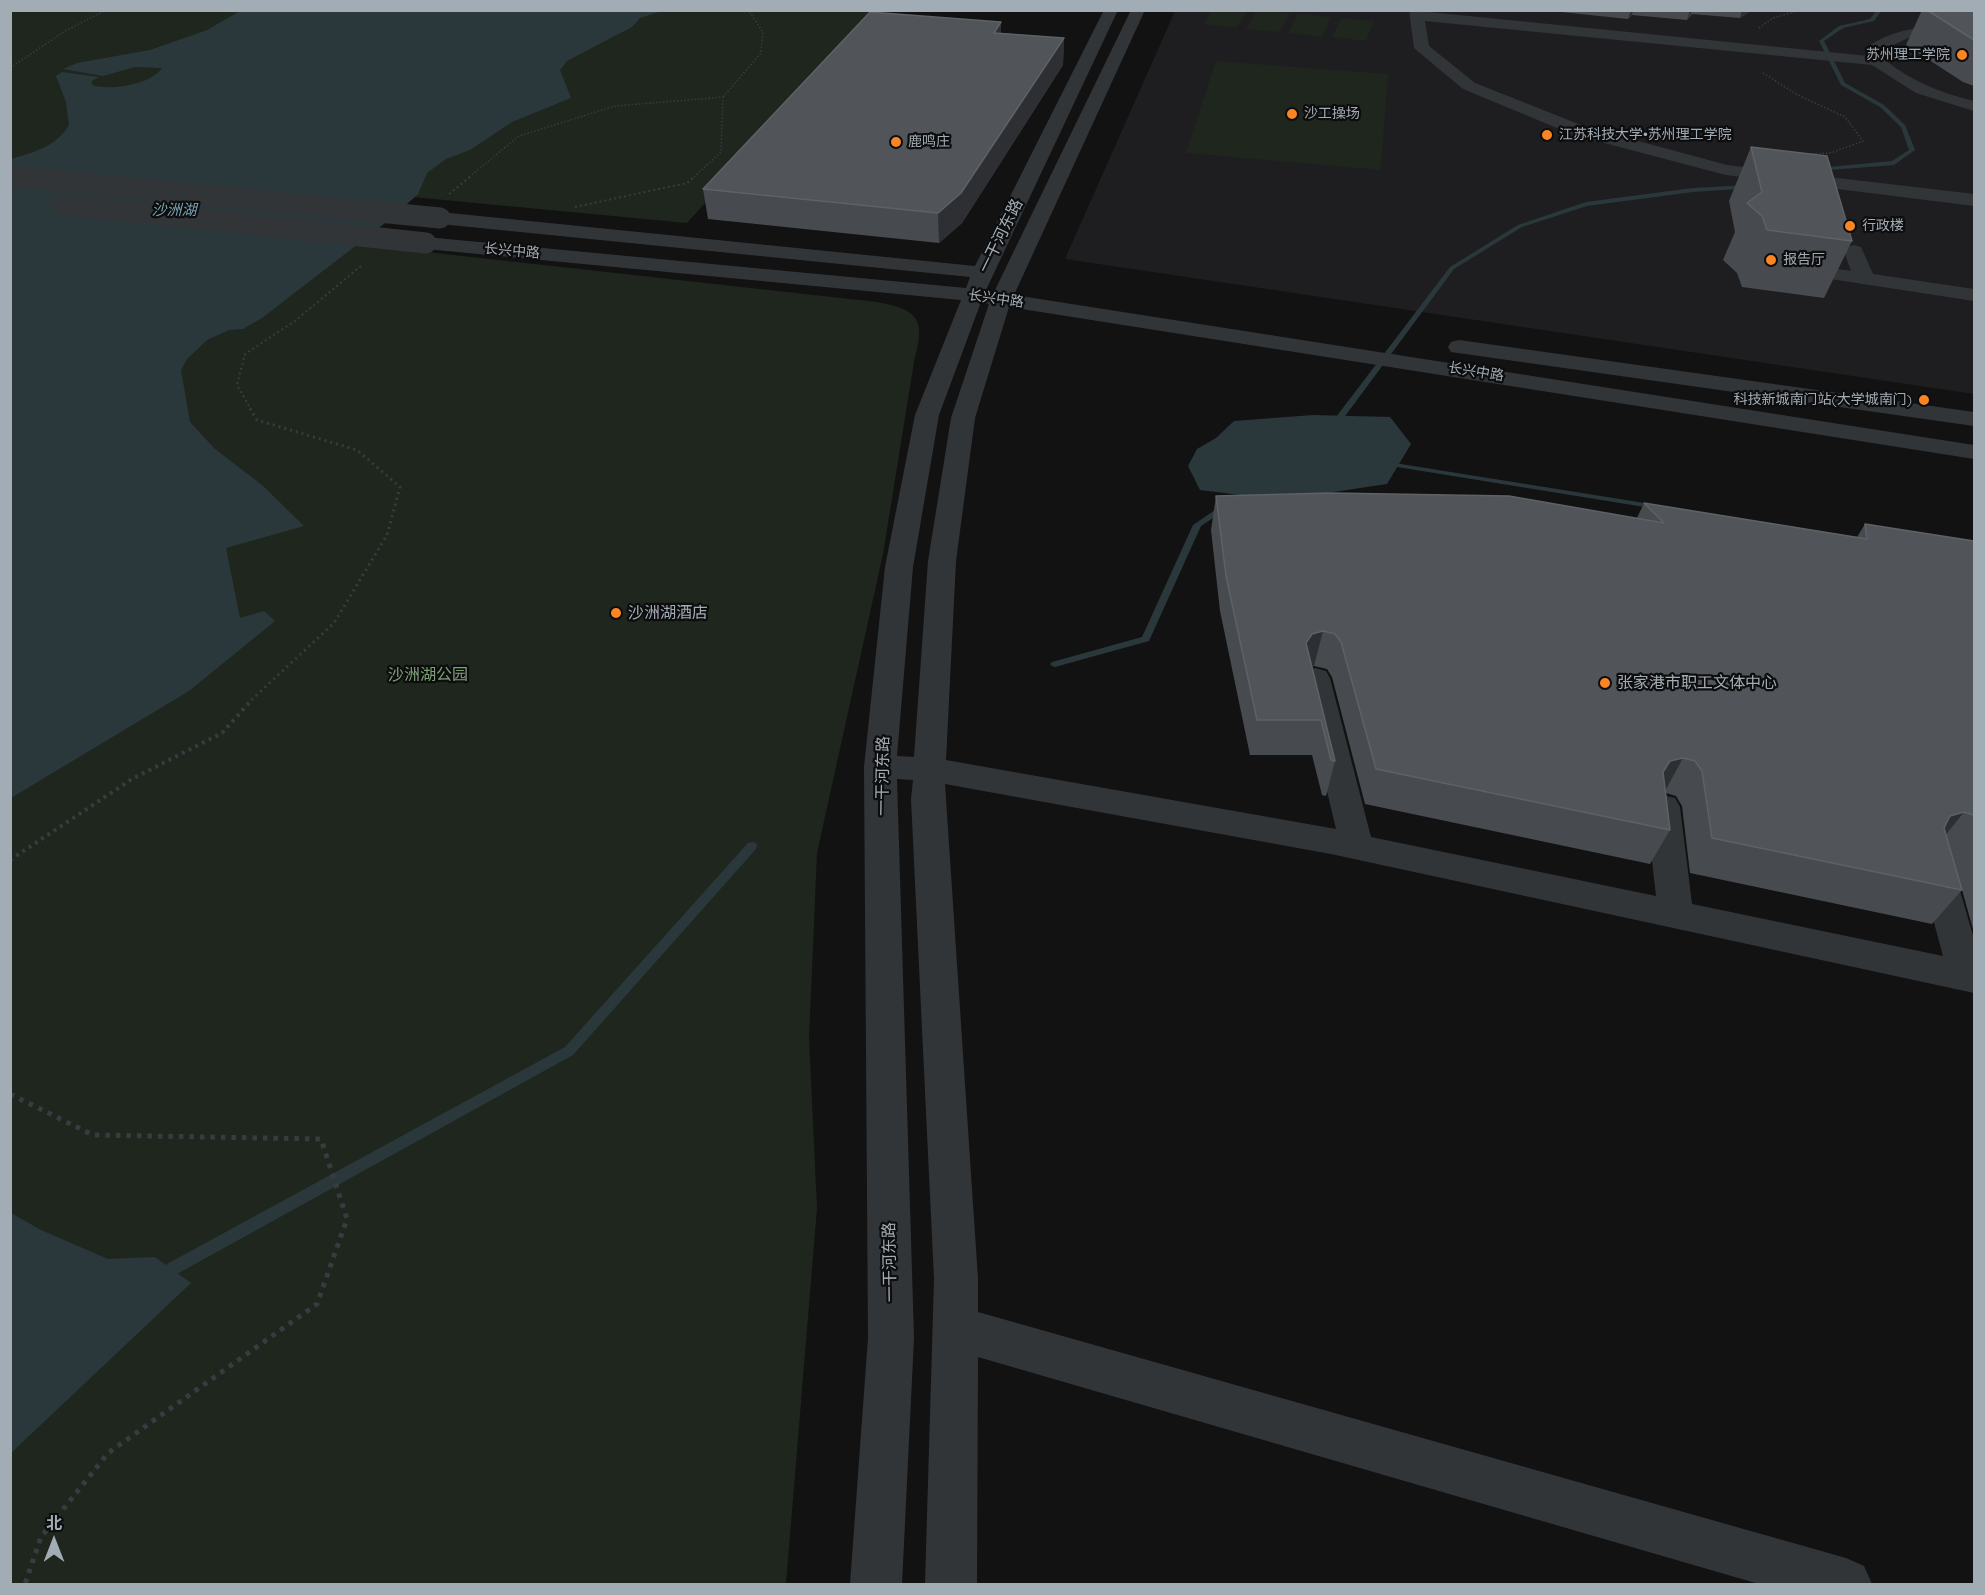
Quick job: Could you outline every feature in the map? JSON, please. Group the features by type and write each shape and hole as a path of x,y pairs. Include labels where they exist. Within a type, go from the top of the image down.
{"street":[{"name":"一干河东路","path":"951,1584 956,1279 928,811 928,769 942,561 963,418 1001,286 1111,10"},
{"name":"一干河东路","path":"876,1584 891,1338 880,767 899,567 927,415 1001,286 1138,10"},
{"path":"1937,10 1949,30"},
{"path":"1974,106 1924,91 1892,76 1876,61 1416,13 1422,48 1468,86 1580,131 1726,170 1773,175 1813,186 1974,200"},
{"path":"1653,23 1655,39"},
{"path":"1876,61 1875,48 1888,38 1913,32 1974,31"},
{"name":"长兴中路","path":"10,176 440,218 1001,286 1363,354 1974,452"},
{"name":"长兴中路","path":"46,202 426,243 1001,286"},
{"path":"1854,251 1865,280"},
{"path":"1831,274 1974,295"},
{"name":"长兴中路","path":"1441,344 1974,419"},
{"path":"1315,678 1357,847"},
{"path":"880,767 928,769 1357,847 1971,978 1935,862"},
{"path":"1663,807 1676,915"},
{"path":"955,1328 1846,1584"}],"path":[{"path":"10,68 65,31 106,10"},
{"path":"575,206 687,183 721,152 723,98 761,54 763,33 748,10"},
{"path":"1796,154 1831,153 1863,141 1845,117 1798,95 1760,71 1748,48 1751,38 1763,23 1801,10"},
{"path":"448,195 519,136 615,106 723,98"},
{"path":"10,860 132,779 222,733 253,698 334,623 387,535 400,487 357,450 256,420 237,385 245,354 295,321 367,261"},
{"path":"10,1094 93,1135 321,1139 348,1219 317,1304 108,1453 41,1537 25,1584"}],"shaded area":[{"name":"江苏科技大学•苏州理工学院","path":"1175,11 1974,11 1974,394 1065,259"}],"green space":[{"path":"1213,10 1247,11 1236,28 1203,24"},
{"path":"1257,10 1290,13 1279,32 1246,29"},
{"name":"沙洲湖","path":"10,11 879,11 687,223 11,159"},
{"path":"1298,14 1331,17 1322,37 1288,33"},
{"path":"1341,18 1374,21 1366,41 1332,37"},
{"name":"沙工操场","path":"1216,61 1388,74 1381,170 1186,153"},
{"name":"沙洲湖公园","path":"11,206 877,302 902,309 916,319 919,326 918,347 883,554 817,853 809,1038 817,1208 786,1584 11,1584"}],"water":[{"name":"沙洲湖","path":"240,11 662,11 640,18 632,27 567,61 560,70 571,98 512,122 470,150 446,159 427,173 418,194 393,217 262,318 243,329 229,330 207,340 187,359 181,370 190,422 215,449 262,485 304,526 226,548 240,618 264,611 275,621 189,691 11,798 11,159 51,144 69,125 66,102 56,76 62,72 99,77 92,81 92,85 99,87 119,87 149,79 162,68 135,67 103,76 63,69 77,63 150,50 207,30"},
{"path":"1313,415 1390,417 1411,444 1387,484 1280,500 1200,490 1188,466 1197,449 1216,438 1234,421"},
{"path":"11,1213 41,1230 108,1259 155,1257 191,1283 11,1453"}],"building":[{"path":"1927,10 1974,10 1974,40"},
{"name":"鹿鸣庄","path":"870,12 1001,22 994,33 1064,38 961,193 938,213 703,189"},
{"path":"1751,147 1827,156 1852,241 1767,230 1762,216 1747,203 1762,192"},
{"name":"张家港市职工文体中心","path":"1331,493 1509,496 1664,523 1644,503 1867,539 1865,524 1974,541 1974,815 1964,812 1950,816 1944,828 1962,890 1712,838 1702,771 1695,761 1683,758 1670,761 1663,772 1670,830 1376,769 1341,642 1335,634 1323,631 1312,634 1306,643 1335,761 1331,760 1321,720 1257,720 1226,576 1216,496"}],"waterway":[{"path":"1818,170 1894,163 1912,150 1903,126 1882,106 1843,84 1821,41 1841,27 1872,20 1880,10"},
{"path":"1334,425 1452,268 1520,226 1586,204 1693,190 1749,187"},
{"path":"1385,463 1657,507"},
{"path":"1055,664 1146,639 1197,525 1224,508"},
{"path":"172,1269 569,1051 752,846"}],"place":[{"name":"苏州理工学院","path":"1962,55"},
{"name":"沙工操场","path":"1292,114"},
{"name":"江苏科技大学•苏州理工学院","path":"1547,135"},
{"name":"鹿鸣庄","path":"896,142"},
{"name":"行政楼","path":"1850,226"},
{"name":"报告厅","path":"1771,260"},
{"name":"科技新城南门站(大学城南门)","path":"1924,400"},
{"name":"沙洲湖酒店","path":"616,613"},
{"name":"张家港市职工文体中心","path":"1605,683"}]}
